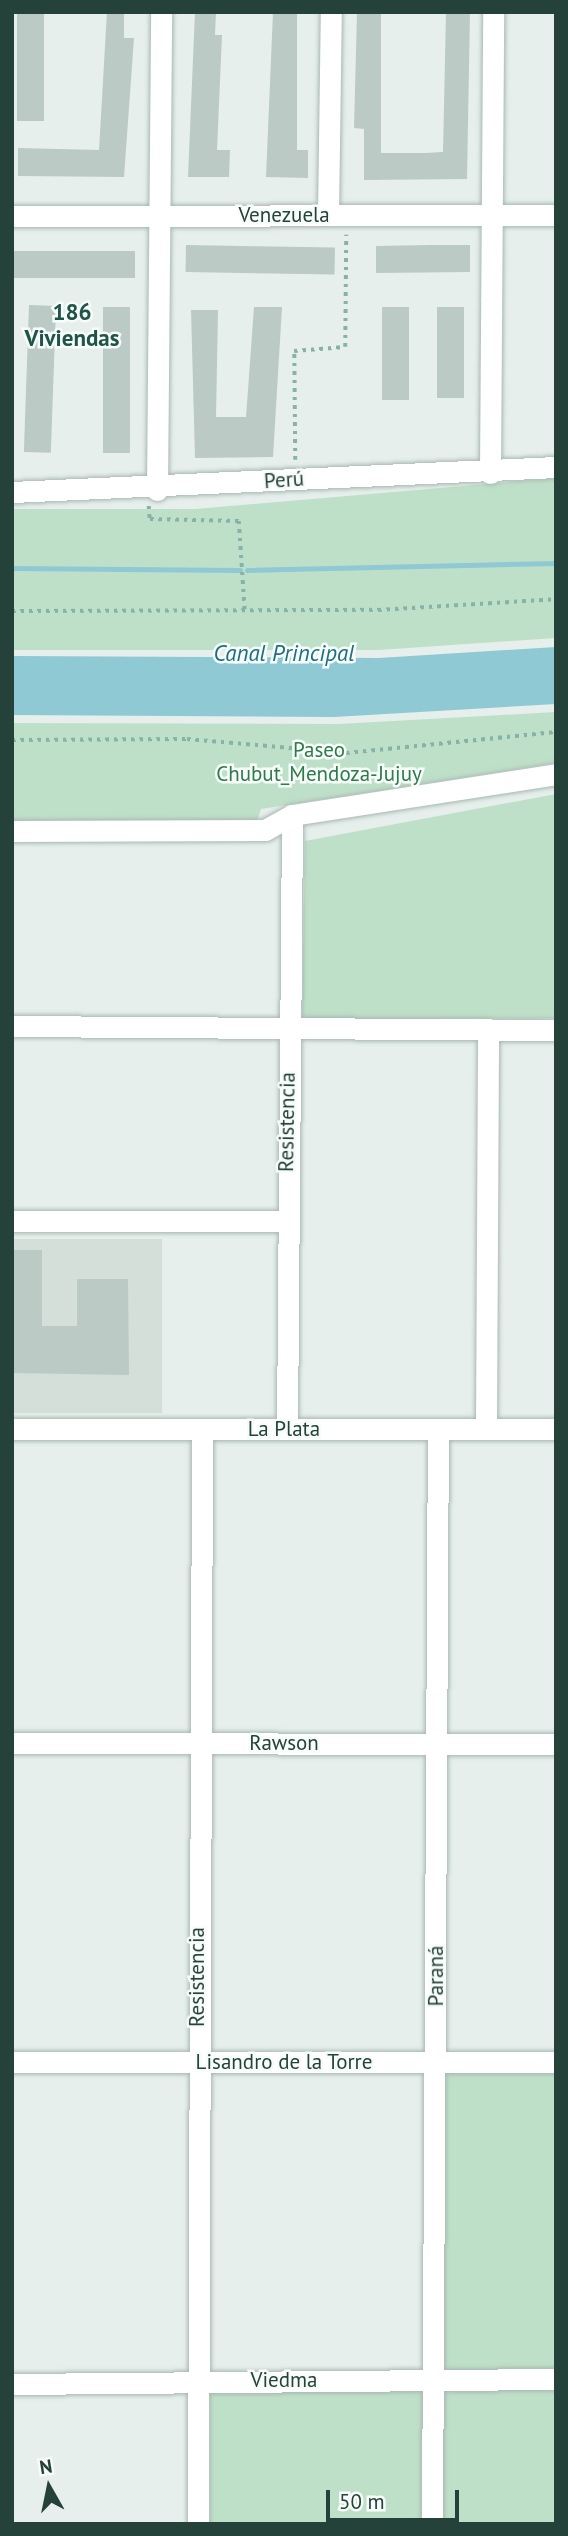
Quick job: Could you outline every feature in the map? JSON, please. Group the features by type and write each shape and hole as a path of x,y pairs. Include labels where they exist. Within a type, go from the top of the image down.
{"street":[{"path":"153,490 161,12"},
{"path":"331,12 337,215"},
{"path":"490,473 493,12"},
{"name":"Venezuela","path":"12,216 556,215"},
{"name":"Perú","path":"12,492 153,490 295,478 490,473 556,467"},
{"path":"12,831 265,830 292,815 556,774"},
{"name":"Resistencia","path":"287,1429 285,1221 292,815"},
{"path":"12,1026 288,1031 556,1030"},
{"path":"486,1429 488,1029"},
{"path":"12,1221 285,1221"},
{"name":"La Plata","path":"12,1429 556,1429"},
{"name":"Paraná","path":"432,2524 438,1429"},
{"name":"Resistencia","path":"198,2524 198,1743 202,1430"},
{"name":"Rawson","path":"12,1743 556,1744"},
{"name":"Lisandro de la Torre","path":"12,2062 556,2062"},
{"name":"Viedma","path":"12,2384 556,2379"}],"path":[{"path":"295,478 294,351 345,347 337,215"},
{"path":"153,490 149,519 239,521 244,561 244,611"},
{"path":"12,611 244,611 556,599"},
{"path":"12,740 187,739 346,753 556,732"}],"shaded area":[{"path":"12,1239 162,1239 162,1413 12,1413"}],"green space":[{"path":"555,478 556,638 379,650 12,650 12,509 195,509"},
{"name":"Paseo Chubut_Mendoza-Jujuy","path":"556,712 556,763 261,809 257,821 12,823 12,723 339,724"},
{"path":"556,794 556,1018 302,1020 305,841"},
{"path":"444,2069 556,2070 556,2524 210,2524 210,2391 422,2390"}],"water":[{"path":"556,647 556,704 334,717 12,715 12,656 379,658"}],"building":[{"path":"17,12 44,12 44,121 17,121"},
{"path":"107,12 124,12 124,38 134,38 124,177 18,176 18,148 99,150"},
{"path":"195,12 216,12 215,35 222,35 217,150 230,150 229,177 188,177"},
{"path":"273,12 297,12 297,150 308,150 308,178 266,177"},
{"path":"357,12 381,12 381,153 426,153 443,152 446,12 470,12 467,179 364,180 364,129 354,128"},
{"path":"186,245 335,248 335,275 186,272"},
{"path":"470,245 470,272 376,273 376,246"},
{"path":"12,251 135,251 135,278 12,278"},
{"path":"29,305 56,306 51,453 24,452"},
{"path":"103,307 130,307 130,453 103,453"},
{"path":"254,307 282,307 273,457 195,458 191,310 218,310 216,417 246,417"},
{"path":"382,307 409,307 409,400 382,400"},
{"path":"437,307 464,307 464,398 437,398"},
{"path":"12,1250 42,1250 42,1326 77,1326 77,1279 128,1279 129,1375 12,1373"}],"waterway":[{"path":"247,570 556,563"},
{"path":"12,568 240,570"}],"district":[{"name":"186 Viviendas","path":"72,325"}],"water label":[{"name":"Canal Principal","path":"284,653"}]}
